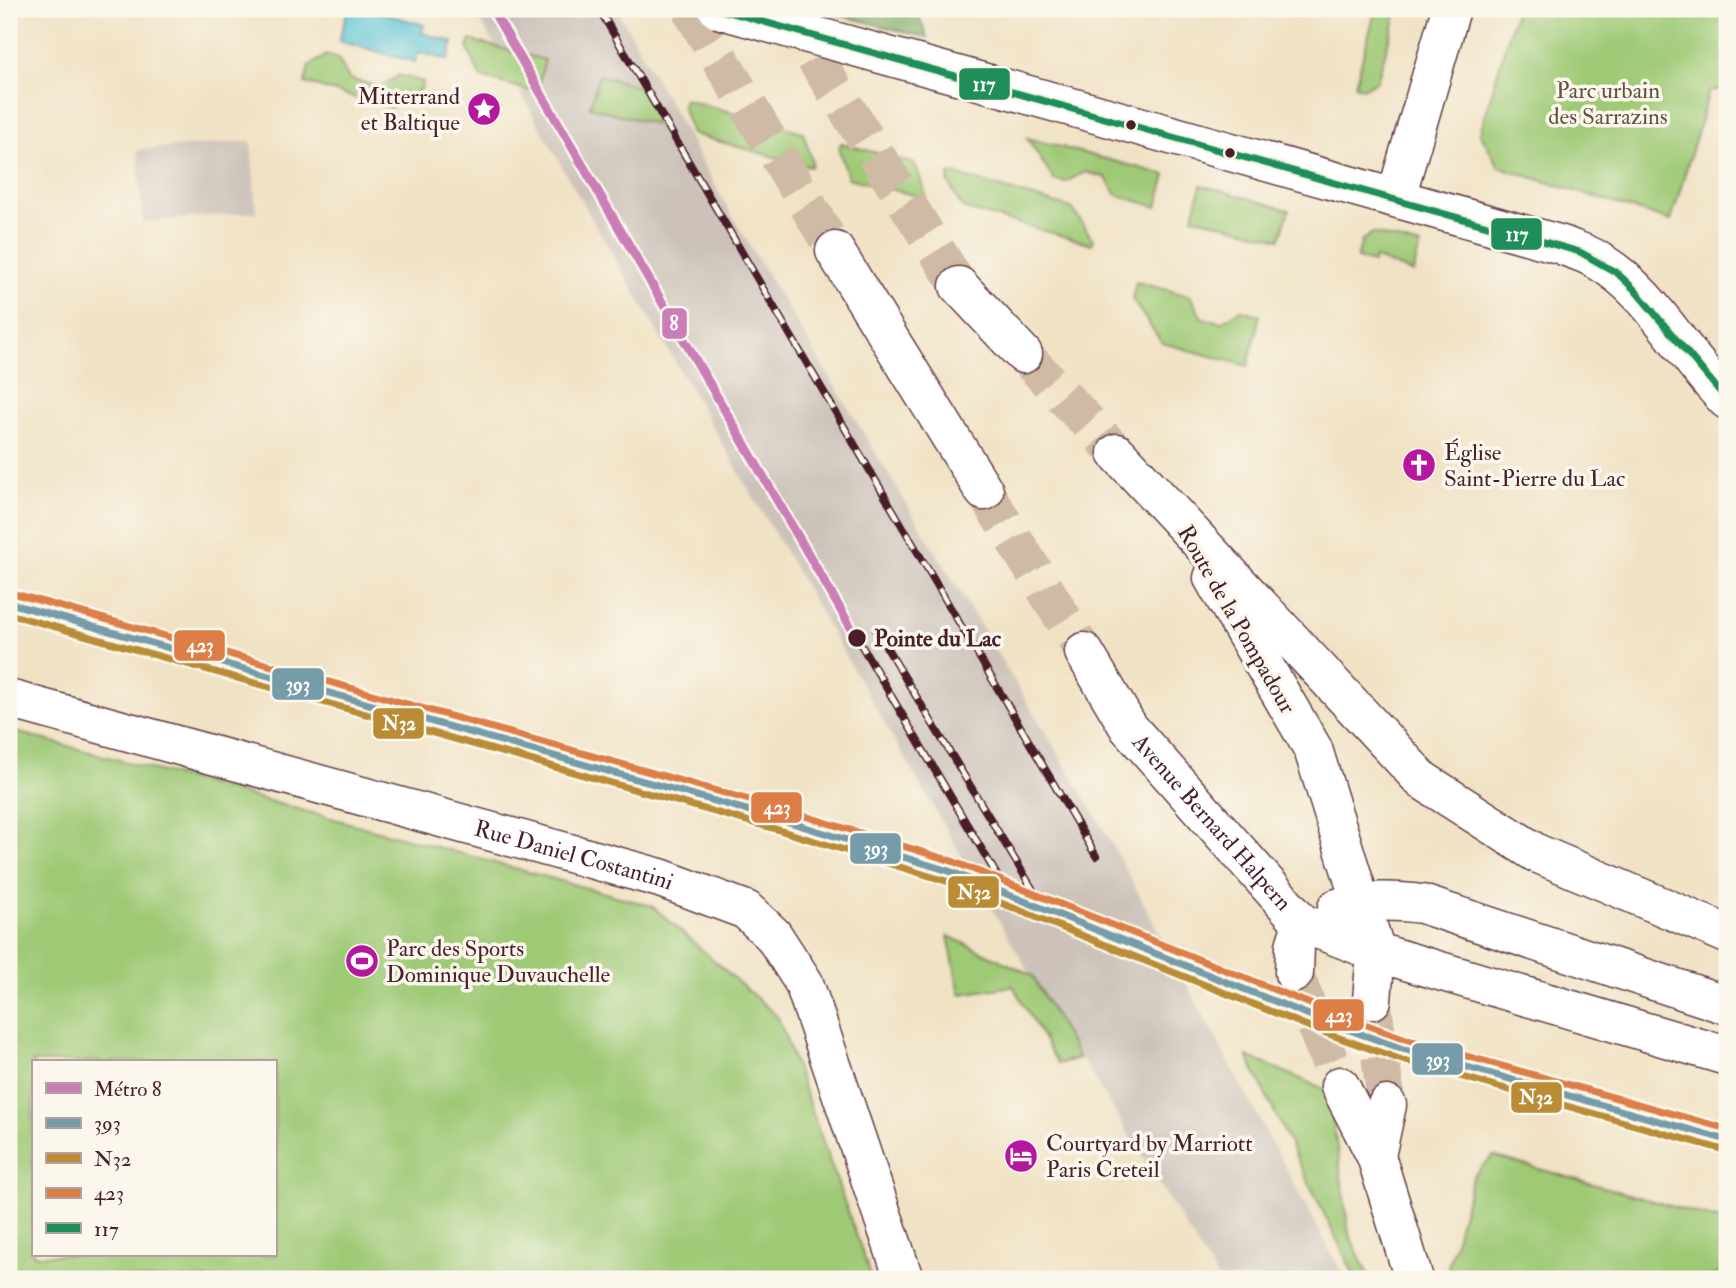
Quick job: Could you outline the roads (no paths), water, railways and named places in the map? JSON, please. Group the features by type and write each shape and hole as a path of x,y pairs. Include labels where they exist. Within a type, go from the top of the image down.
{"main road":[{"path":"718,9 1562,245 1598,260 1641,296 1706,379 1727,400"},
{"path":"1396,197 1451,9"},
{"path":"835,251 984,491"},
{"path":"958,286 1023,354"},
{"path":"1116,453 1177,517"},
{"name":"Route de la Pompadour","path":"1177,517 1313,749 1376,952"},
{"name":"Route de la Pompadour","path":"1177,517 1422,780 1535,852 1727,934"},
{"name":"Avenue Bernard Halpern","path":"1084,652 1129,728 1301,923 1376,952"},
{"name":"Rue Daniel Costantini","path":"9,699 660,878 746,910 773,935 804,983 904,1279"},
{"path":"1294,972 1301,923 1360,902 1389,900 1422,904 1727,1005"},
{"path":"1372,1000 1376,952 1727,1056"},
{"path":"1340,1086 1376,1156 1414,1279"},
{"path":"1376,1156 1387,1105"}],"water":[{"path":"348,9 368,9 424,25 422,33 453,42 448,60 418,52 415,62 339,41"}],"tunnel":[{"path":"690,9 835,251"},
{"path":"784,10 959,286"},
{"path":"1023,354 1117,453"},
{"path":"984,491 1084,652"},
{"path":"1294,973 1340,1086"},
{"path":"1372,1000 1387,1105"}],"railway":[{"path":"599,9 1096,856"},
{"path":"876,630 1035,893"},
{"path":"857,638 1011,899"}],"metro line":[{"name":"8","path":"492,9 857,638"}],"place":[{"name":"Mitterrand et Baltique","path":"484,109"},
{"name":"Église Saint-Pierre du Lac","path":"1419,465"},
{"name":"Pointe du Lac","path":"857,638"},
{"name":"Parc des Sports Dominique Duvauchelle","path":"362,961"},
{"name":"Courtyard by Marriott Paris Creteil","path":"1021,1156"}],"park label":[{"name":"Parc urbain des Sarrazins","path":"1608,103"}]}
